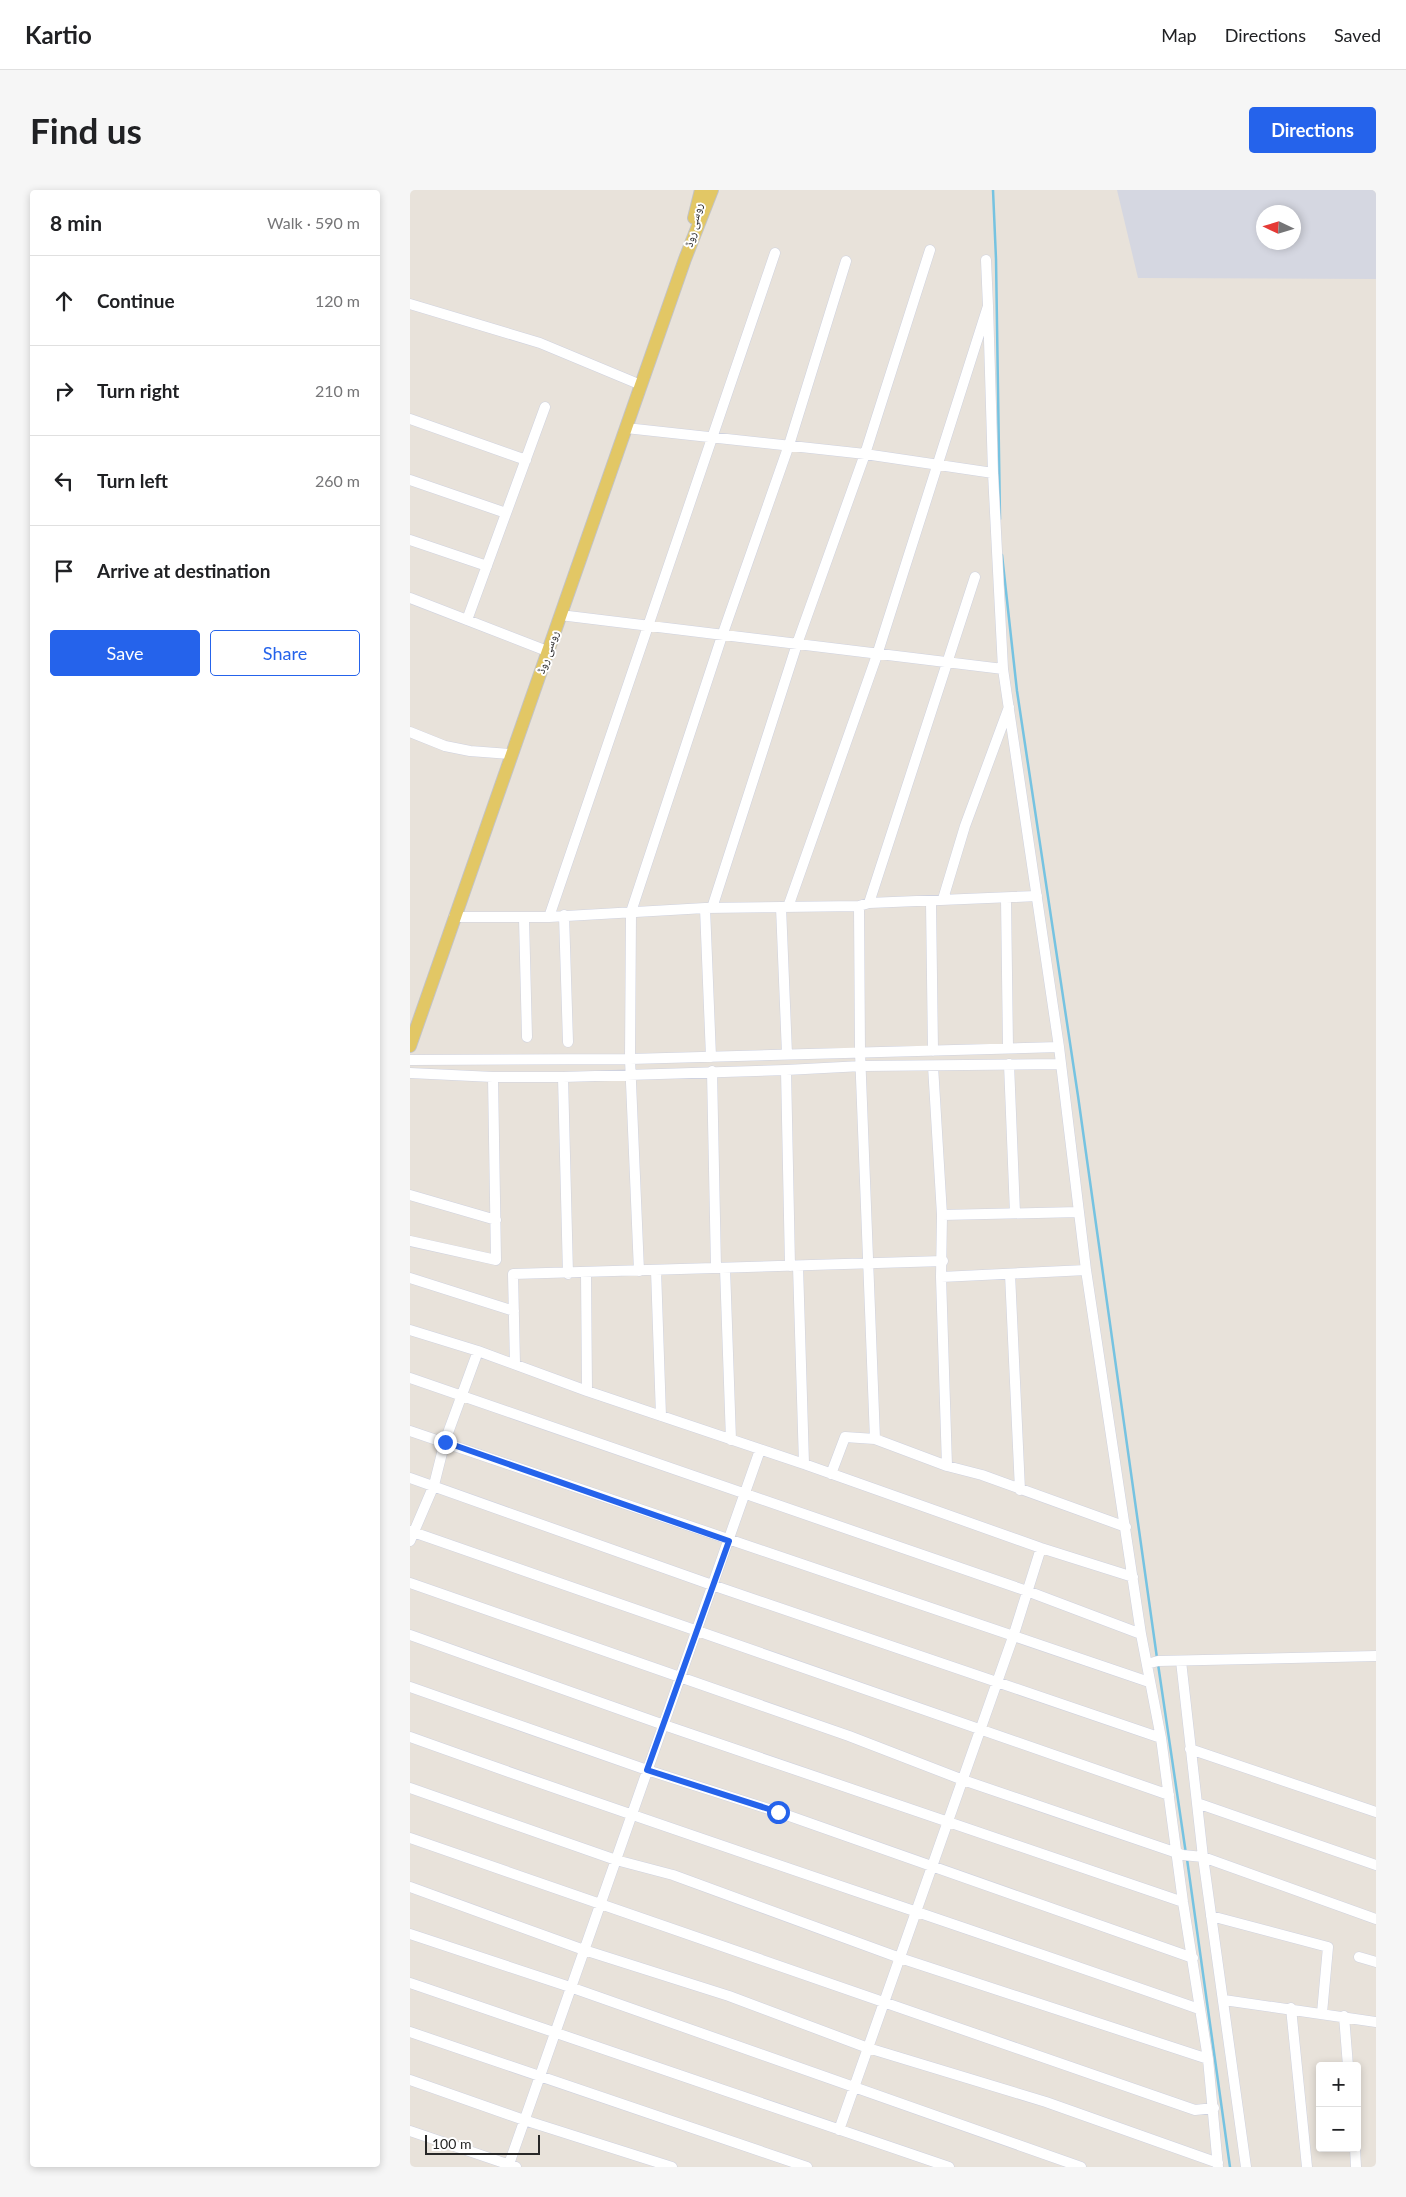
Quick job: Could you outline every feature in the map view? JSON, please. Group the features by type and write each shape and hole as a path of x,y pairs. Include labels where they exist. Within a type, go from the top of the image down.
{"main road":[{"name":"روسی روڈ","path":"410,1046 510,754 708,192"}],"street":[{"path":"711,1057 708,908 797,644 865,454 930,250"},
{"path":"550,917 775,253"},
{"path":"410,1887 584,1950 729,1996 868,2048 1046,2102 1218,2165 1208,2059 1183,1902 1183,1854 1169,1795 1161,1738 1149,1682 1149,1663 1141,1634 1086,1270 1059,1047 1003,669 993,473 986,260"},
{"path":"639,1271 630,1059 631,912 722,636 789,445 846,261"},
{"path":"410,304 540,344 641,385"},
{"path":"787,1054 785,907 877,655 988,306"},
{"path":"467,620 545,407"},
{"path":"410,419 526,460"},
{"path":"626,428 865,454 938,463 993,473"},
{"path":"410,480 506,513"},
{"path":"410,540 487,566"},
{"path":"869,903 949,662 975,577"},
{"path":"410,598 547,651"},
{"path":"560,615 1003,669"},
{"path":"943,900 965,826 1009,706"},
{"path":"410,732 445,746 470,751 510,754"},
{"path":"454,917 524,918 708,908 859,906 869,903 931,902 1037,896"},
{"path":"1006,898 1008,1048"},
{"path":"931,902 933,1051"},
{"path":"859,906 860,1052 875,1438"},
{"path":"564,916 568,1042"},
{"path":"524,918 528,1037"},
{"path":"410,1060 630,1059 1059,1047"},
{"path":"1009,1064 1014,1213"},
{"path":"410,1073 493,1077 563,1077 862,1066 1060,1064"},
{"path":"933,1066 942,1215 943,1261 941,1277 947,1466"},
{"path":"786,1070 804,1464"},
{"path":"712,1071 720,1268 731,1440"},
{"path":"410,1241 496,1260 493,1077"},
{"path":"563,1077 568,1274"},
{"path":"410,1195 496,1220"},
{"path":"942,1215 1079,1212"},
{"path":"515,1364 513,1274 568,1274 943,1261"},
{"path":"656,1270 660,1416"},
{"path":"941,1277 1086,1270"},
{"path":"586,1272 587,1392"},
{"path":"1010,1274 1020,1490"},
{"path":"410,1278 514,1311"},
{"path":"410,1330 478,1350 587,1392 804,1464 1041,1548 1133,1577"},
{"path":"478,1350 445,1442 434,1485 411,1535 1169,1795"},
{"path":"410,1378 1027,1591 1141,1634"},
{"path":"410,1431 729,1541 1149,1682"},
{"path":"831,1474 845,1437 875,1438 947,1466 982,1475 1126,1527"},
{"path":"410,2131 511,2166 524,2120 556,2033 570,1987 760,1450"},
{"path":"410,1478 712,1585 1161,1738"},
{"path":"839,2130 1013,1637 1041,1548"},
{"path":"410,1583 849,1736 963,1780 1183,1854 1203,1856 1376,1919"},
{"path":"410,1635 664,1725 1183,1902"},
{"path":"1149,1663 1376,1656"},
{"path":"1178,1661 1246,2167"},
{"path":"410,1687 647,1770 778,1812 1193,1958"},
{"path":"410,1737 632,1816 916,1910 1200,2009"},
{"path":"1190,1749 1376,1812"},
{"path":"410,1788 616,1860 672,1875 900,1958 1208,2059"},
{"path":"1197,1804 1376,1865"},
{"path":"410,1838 1195,2110 1214,2108"},
{"path":"1211,1916 1328,1947 1322,2013"},
{"path":"410,1934 570,1987 1081,2167"},
{"path":"1359,1957 1376,1962"},
{"path":"410,1983 949,2167"},
{"path":"1224,2000 1290,2008 1376,2022"},
{"path":"1290,2008 1307,2167"},
{"path":"1344,2016 1348,2062"},
{"path":"410,2032 540,2078 806,2167"},
{"path":"410,2080 524,2120 672,2167"},
{"path":"1355,2152 1356,2167"}],"shaded area":[{"path":"1117,190 1376,190 1376,279 1138,278"}],"waterway":[{"path":"993,190 996,259 1000,519"},
{"path":"1002,555 1017,691 1078,1096 1157,1658"},
{"path":"1158,1664 1186,1854"},
{"path":"1187,1859 1230,2167"}],"route":[{"path":"445,1442 729,1541 647,1770 778,1812"}]}
